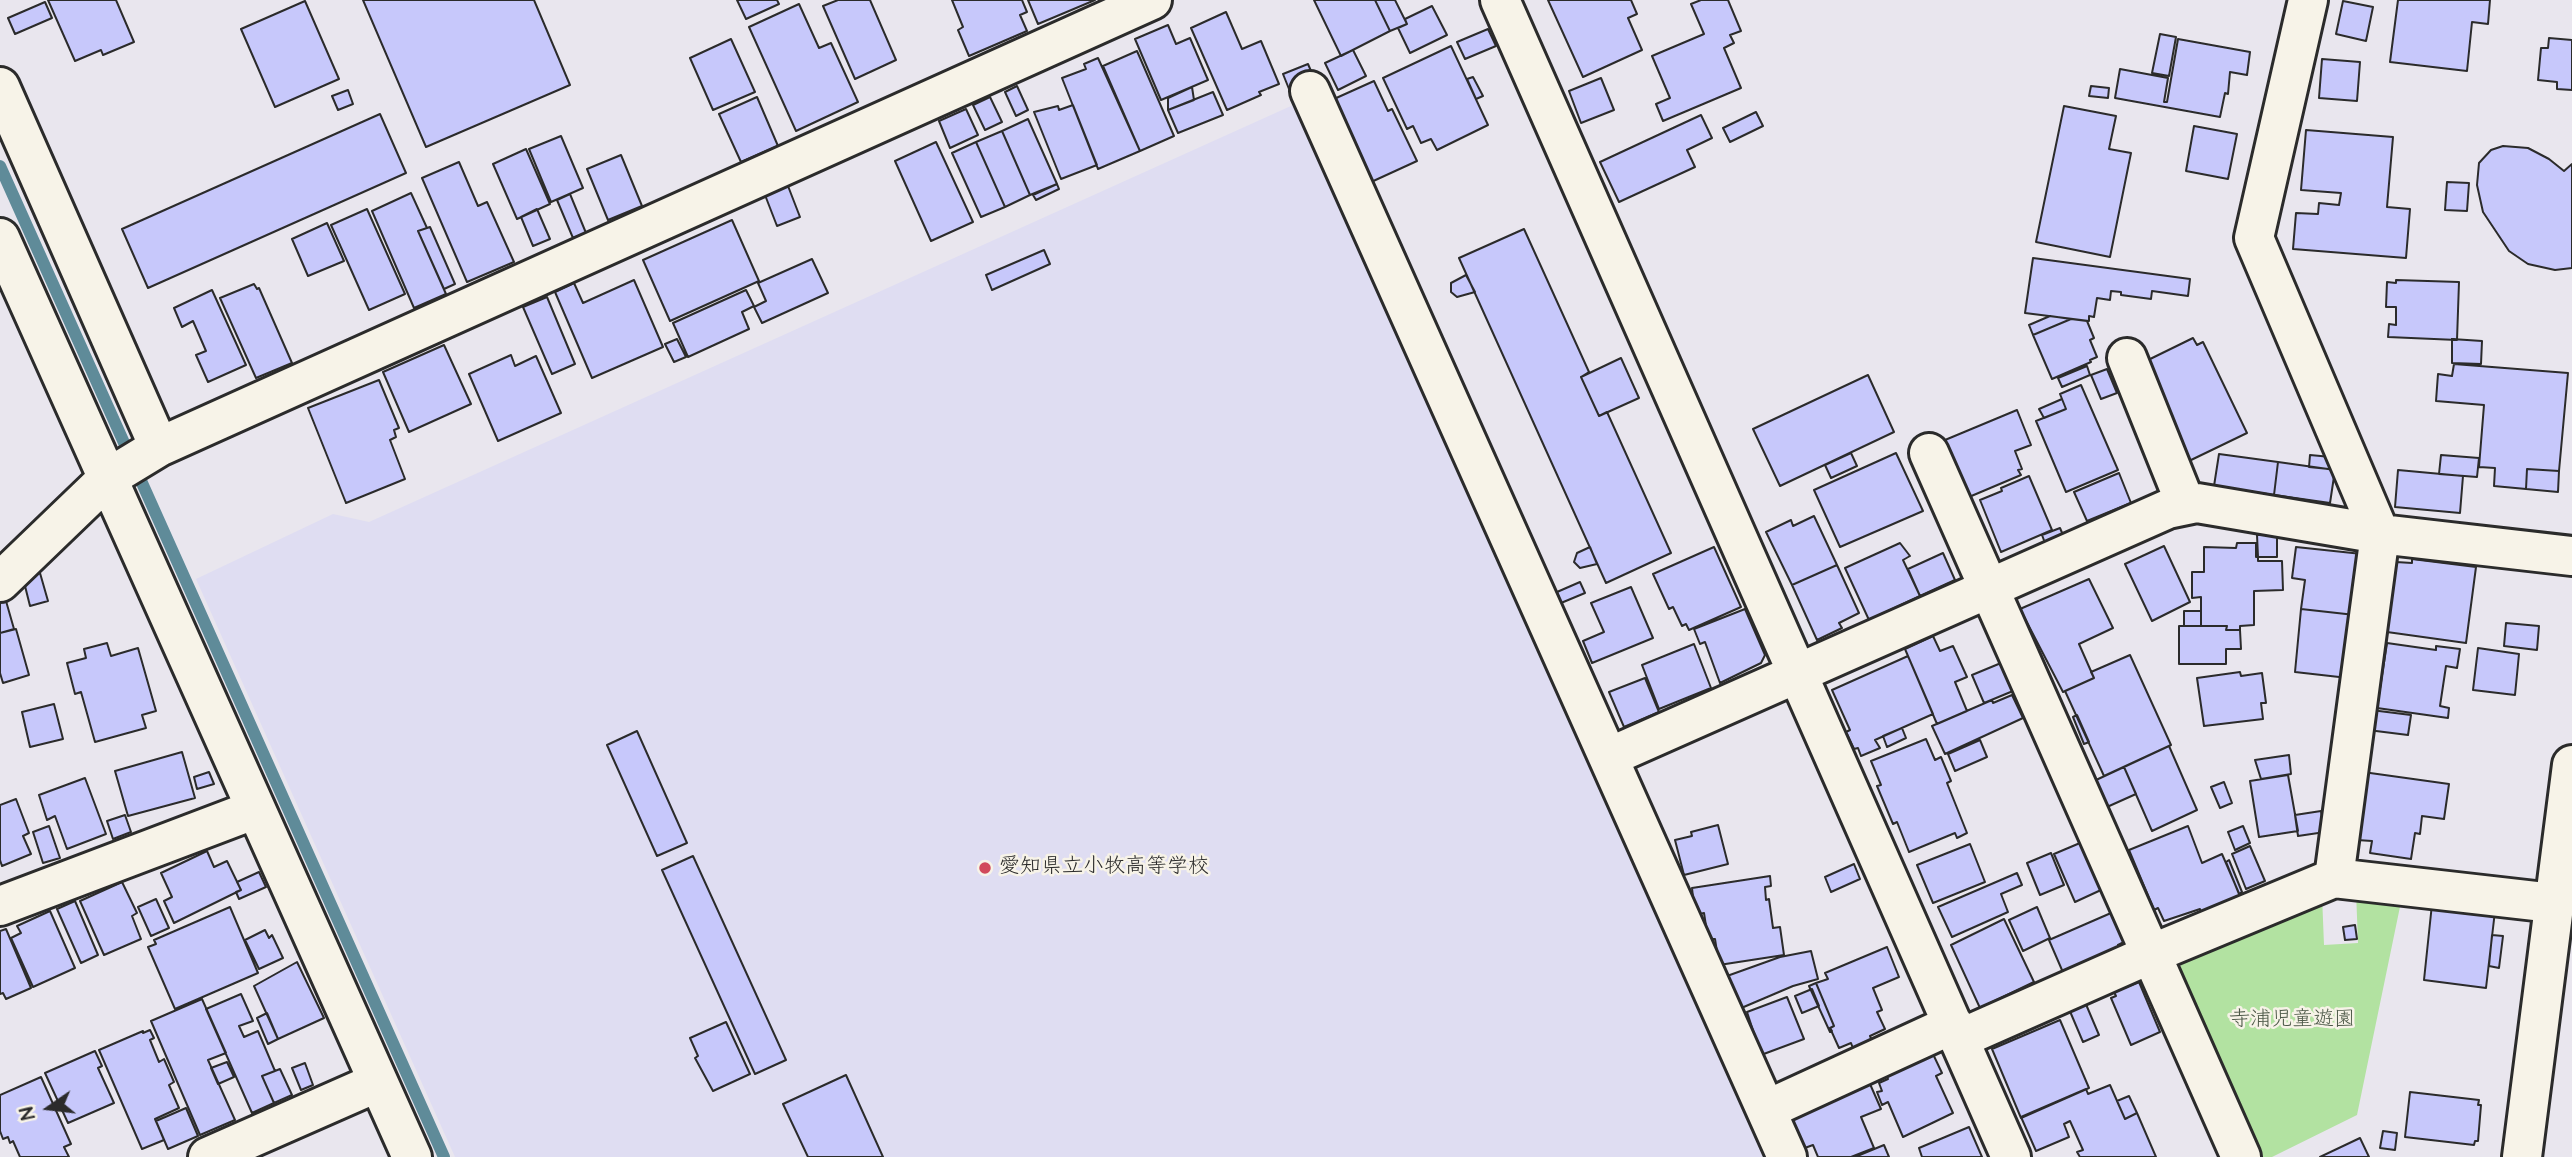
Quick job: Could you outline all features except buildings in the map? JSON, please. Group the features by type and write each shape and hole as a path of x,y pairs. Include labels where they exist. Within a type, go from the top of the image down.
{"street":[{"path":"0,582 108,478 159,447 1152,0"},
{"path":"1500,0 2011,1157"},
{"path":"2308,0 2254,238 2380,534 2334,878"},
{"path":"0,86 159,447"},
{"path":"1310,91 1787,1157"},
{"path":"0,238 10,284 108,478 412,1157"},
{"path":"2127,358 2186,505"},
{"path":"1929,453 1991,587 2241,1157"},
{"path":"1609,757 2168,509 2186,505 2197,503 2380,534 2572,556"},
{"path":"2522,1157 2572,765"},
{"path":"0,906 256,809"},
{"path":"1766,1110 2334,878 2553,903"},
{"path":"208,1157 378,1082"}],"shaded area":[{"name":"愛知県立小牧高等学校","path":"1302,101 1773,1157 455,1157 196,579 333,514 369,522"}],"green space":[{"name":"寺浦児童遊園","path":"2356,891 2402,897 2357,1115 2272,1157 2263,1157 2179,970 2185,955 2322,895 2324,945 2358,943"}],"waterway":[{"path":"0,166 444,1157"}],"place":[{"name":"愛知県立小牧高等学校","path":"985,868"}]}
